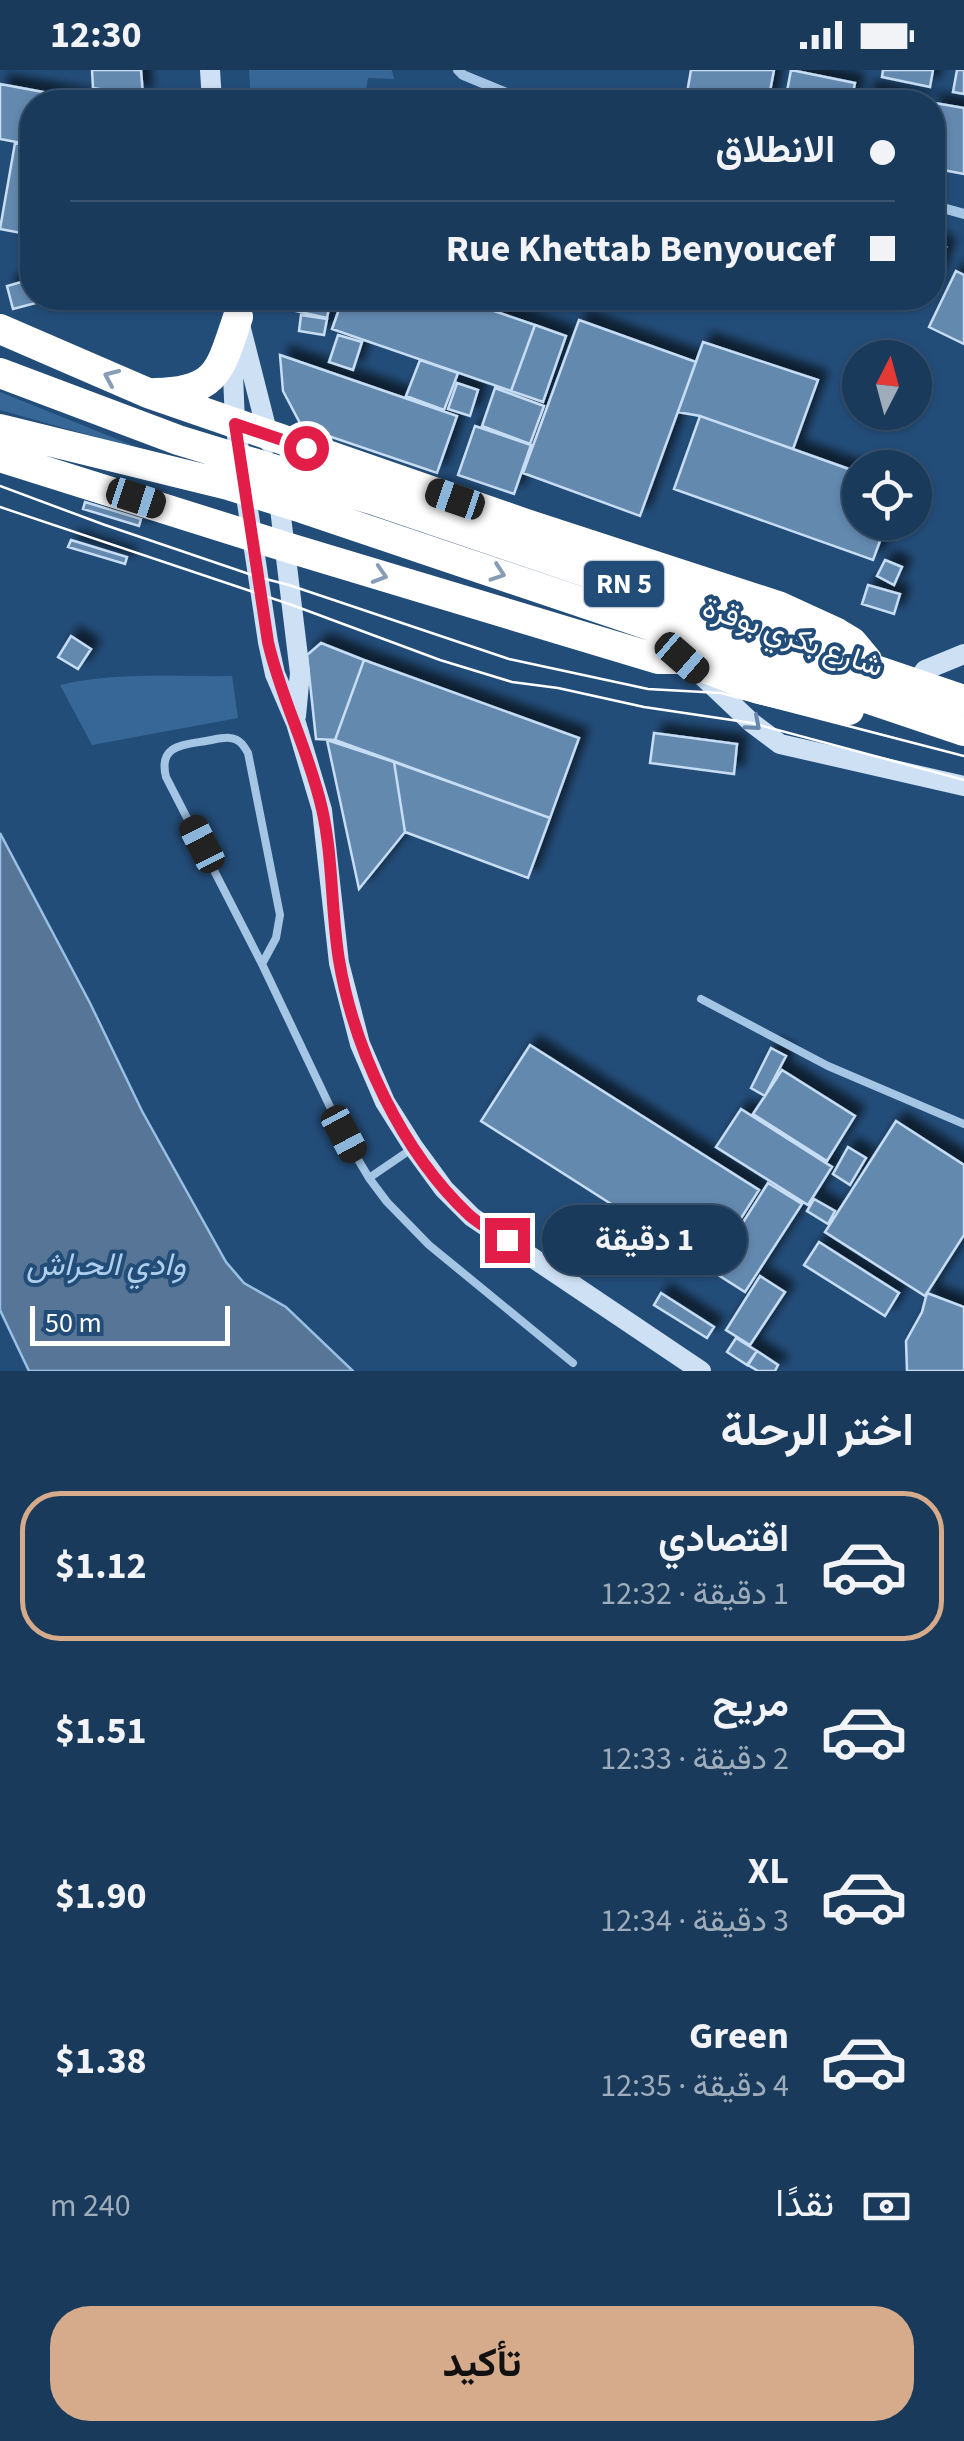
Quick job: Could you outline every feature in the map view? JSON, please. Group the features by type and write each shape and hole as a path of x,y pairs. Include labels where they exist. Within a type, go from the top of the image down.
{"highway":[{"path":"148,393 178,393 206,383 220,366 235,310"},
{"path":"0,329 148,393 235,424 778,606 852,642 870,667"},
{"name":"RN 5","path":"0,373 375,516 870,667 925,674 964,700"},
{"name":"RN 5","path":"0,430 228,486 375,516"},
{"path":"252,526 268,505 264,448 269,435"},
{"path":"13,461 252,526 286,547 658,659 682,658 759,688 932,730 964,733"},
{"name":"شارع بكري بوقرة","path":"375,516 964,733"}],"main road":[{"path":"236,310 232,350 235,424 268,642 275,674 296,723 322,810 339,963 360,1044 385,1102 414,1148 472,1218 701,1371"},
{"path":"237,310 269,435 286,547 300,672 296,723"},
{"path":"925,674 964,654"},
{"path":"682,658 780,744 964,786"}],"street":[{"path":"458,70 499,90"}],"lane":[{"path":"262,964 276,938 280,915 248,753 238,740 229,737 177,746 165,761 166,777 369,1178 429,1245 572,1363"},
{"path":"701,999 828,1066 964,1124"},
{"path":"369,1178 414,1148"}],"shaded area":[{"path":"249,70 392,70 394,79 368,78 366,90 250,90"},
{"path":"0,392 149,452 0,410"},
{"path":"232,676 238,718 92,745 60,685 124,677"}],"water":[{"name":"وادي الحراش","path":"0,833 142,1111 226,1262 244,1283 286,1307 353,1371 29,1371 0,1310"}],"building":[{"path":"92,70 141,70 143,90 93,88"},
{"path":"691,70 774,70 770,90 688,90"},
{"path":"791,70 855,83 854,90 787,90"},
{"path":"883,70 933,70 930,87 882,77"},
{"path":"957,70 964,70 964,94 953,92"},
{"path":"0,84 32,90 20,90 20,143 0,139"},
{"path":"945,105 964,108 964,174 945,170"},
{"path":"15,143 20,144 20,233 0,229"},
{"path":"956,271 964,275 964,344 929,327 937,310 945,310 945,294"},
{"path":"20,282 20,307 13,309 7,286"},
{"path":"291,310 329,310 327,318"},
{"path":"339,310 491,310 535,325 511,391 332,329"},
{"path":"301,315 327,319 324,335 299,331"},
{"path":"579,320 696,362 640,516 523,473"},
{"path":"535,325 566,336 543,402 511,391"},
{"path":"338,335 362,342 353,370 329,362"},
{"path":"703,342 818,380 793,449 678,412"},
{"path":"280,355 457,416 437,473 302,427 283,391"},
{"path":"420,360 458,373 444,410 406,396"},
{"path":"457,383 478,390 470,416 448,409"},
{"path":"495,388 544,406 530,444 482,426"},
{"path":"700,416 842,467 842,540 880,540 873,560 674,489"},
{"path":"475,426 531,445 514,494 458,475"},
{"path":"85,502 141,519 139,526 83,509"},
{"path":"71,540 127,557 125,564 68,547"},
{"path":"885,560 902,567 894,585 877,576"},
{"path":"868,585 900,594 894,614 862,604"},
{"path":"71,636 91,649 78,669 58,657"},
{"path":"321,643 364,660 335,740 316,739 307,655"},
{"path":"364,660 579,738 550,818 335,740"},
{"path":"654,733 737,744 734,774 650,763"},
{"path":"327,740 394,762 405,832 359,889"},
{"path":"394,762 550,818 528,878 405,832"},
{"path":"530,1045 759,1190 710,1267 481,1121"},
{"path":"771,1048 786,1056 765,1096 751,1088"},
{"path":"782,1070 855,1116 827,1161 753,1114"},
{"path":"741,1109 832,1167 808,1205 716,1147"},
{"path":"896,1121 964,1165 964,1235 925,1296 825,1232"},
{"path":"848,1147 866,1158 850,1185 833,1174"},
{"path":"768,1183 802,1204 745,1292 712,1271"},
{"path":"814,1199 835,1211 828,1224 807,1211"},
{"path":"819,1242 899,1293 885,1316 804,1265"},
{"path":"760,1276 785,1292 750,1345 726,1330"},
{"path":"661,1293 714,1327 707,1338 654,1305"},
{"path":"927,1293 964,1307 964,1371 907,1371 906,1341 922,1312"},
{"path":"736,1338 757,1351 747,1365 727,1352"},
{"path":"757,1351 778,1365 775,1371 758,1371 748,1365"}],"tram line":[{"path":"0,486 105,525 509,659 648,689 721,693 964,756"},
{"path":"0,507 512,682 752,723 964,780"}],"route":[{"path":"306,448 235,424 275,674 296,723 322,810 339,963 360,1044 385,1102 444,1188 472,1218 507,1240"}]}
